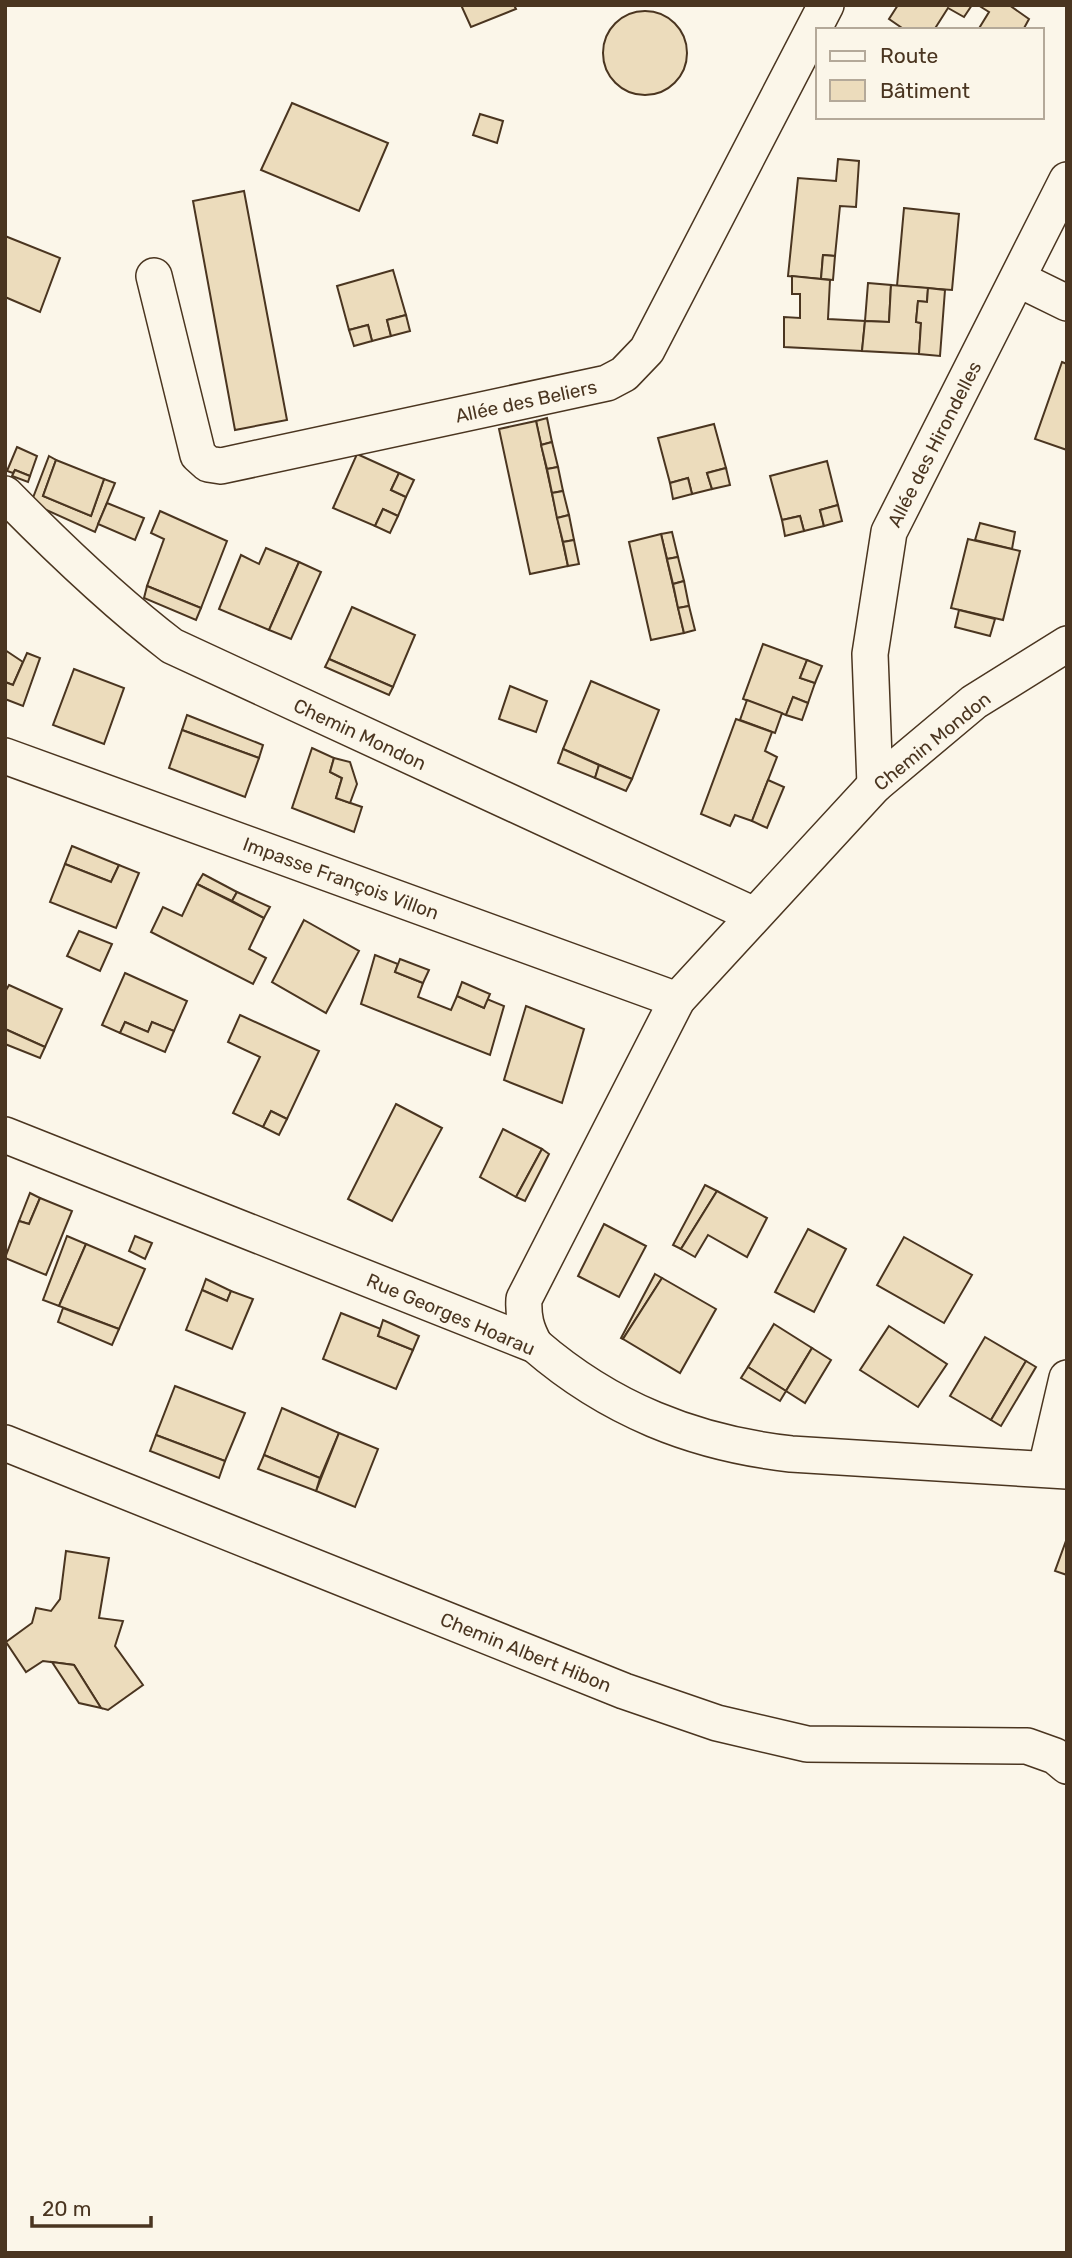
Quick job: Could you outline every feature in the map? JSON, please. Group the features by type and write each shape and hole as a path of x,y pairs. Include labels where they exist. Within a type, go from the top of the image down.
{"street":[{"name":"Allée des Beliers","path":"154,276 198,455 208,464 221,466 607,383 624,374 647,350 826,5"},
{"name":"Allée des Hirondelles","path":"875,785 870,654 889,532 1067,180"},
{"path":"1017,279 1067,303"},
{"name":"Chemin Mondon","path":"5,494 125,609 172,646 754,915"},
{"name":"Chemin Mondon","path":"535,1345 523,1316 524,1299 677,1000 875,785 974,702 1067,643"},
{"name":"Impasse François Villon","path":"5,756 677,1000"},
{"name":"Rue Georges Hoarau","path":"5,1135 535,1345 562,1368 623,1405 666,1426 711,1441 790,1454 1056,1469"},
{"path":"1056,1469 1067,1377"},
{"name":"Chemin Albert Hibon","path":"5,1443 624,1692 717,1723 807,1744 1027,1746 1055,1756 1067,1766"}],"building":[{"path":"461,5 514,5 516,9 471,27"},
{"path":"898,5 972,5 964,17 948,8 935,28 902,28 889,19"},
{"path":"978,5 1009,5 1029,19 1024,28 979,28 989,12"},
{"path":"645,11 661,14 675,23 684,37 687,53 684,69 675,83 661,92 645,95 629,92 615,83 606,69 603,53 606,37 615,23 629,14"},
{"path":"292,103 388,143 359,211 261,170"},
{"path":"480,114 503,121 497,143 473,135"},
{"path":"838,159 859,161 856,207 840,206 835,256 823,255 821,279 788,276 798,178 836,181"},
{"path":"244,191 287,420 235,430 193,201"},
{"path":"904,208 959,214 952,290 897,286"},
{"path":"5,236 60,258 40,312 5,297"},
{"path":"823,255 835,256 833,280 821,279"},
{"path":"393,270 406,315 387,320 391,336 372,341 368,325 349,330 337,286"},
{"path":"792,276 830,280 828,319 865,321 862,351 784,347 784,317 800,318 800,294 792,294"},
{"path":"868,283 891,285 889,322 865,321"},
{"path":"891,285 928,288 927,302 918,301 916,322 921,323 919,354 862,351 865,321 889,322"},
{"path":"928,288 945,290 940,356 919,354 921,323 916,322 918,301 927,302"},
{"path":"406,315 410,331 391,336 387,320"},
{"path":"368,325 372,341 354,346 349,330"},
{"path":"1062,362 1067,364 1067,450 1035,439"},
{"path":"547,418 552,442 541,445 536,421"},
{"path":"536,421 568,566 530,574 499,429"},
{"path":"714,424 726,468 707,473 712,489 692,494 688,478 670,483 658,438"},
{"path":"552,442 558,467 547,469 541,445"},
{"path":"17,447 37,456 30,476 15,470 13,473 7,471"},
{"path":"357,454 399,473 391,490 406,497 398,516 383,509 375,526 333,508"},
{"path":"49,456 56,460 43,496 91,516 104,479 115,483 95,532 31,503"},
{"path":"56,460 104,479 91,516 43,496"},
{"path":"827,461 838,505 820,510 824,526 804,531 800,516 782,520 770,476"},
{"path":"558,467 563,491 552,493 547,469"},
{"path":"726,468 730,485 712,489 707,473"},
{"path":"15,470 30,476 28,482 12,476"},
{"path":"399,473 414,480 406,497 391,490"},
{"path":"688,478 692,494 673,499 670,483"},
{"path":"563,491 569,515 557,518 552,493"},
{"path":"107,503 144,518 135,540 98,524"},
{"path":"838,505 842,521 824,526 820,510"},
{"path":"383,509 398,516 390,533 375,526"},
{"path":"160,511 227,541 201,608 147,586 164,539 151,533"},
{"path":"569,515 574,540 563,542 557,518"},
{"path":"800,516 804,531 785,536 782,520"},
{"path":"980,523 1015,532 1012,549 975,540"},
{"path":"672,532 678,557 667,559 661,534"},
{"path":"661,534 684,633 651,640 629,542"},
{"path":"968,539 1020,551 1003,620 951,608"},
{"path":"574,540 579,564 568,566 563,542"},
{"path":"266,548 299,562 269,630 219,609 241,555 259,564"},
{"path":"678,557 684,581 673,584 667,559"},
{"path":"299,562 321,572 291,639 269,630"},
{"path":"684,581 689,606 678,608 673,584"},
{"path":"147,586 201,608 196,620 144,598"},
{"path":"689,606 695,630 684,633 678,608"},
{"path":"352,607 415,635 393,687 329,659"},
{"path":"959,610 995,619 990,636 955,627"},
{"path":"763,644 807,660 800,678 815,683 808,703 793,697 786,715 743,699"},
{"path":"5,650 23,662 13,685 5,682"},
{"path":"27,653 40,658 23,706 5,699 5,682 13,685"},
{"path":"329,659 393,687 389,695 325,667"},
{"path":"807,660 822,666 815,683 800,678"},
{"path":"74,669 124,688 104,744 53,725"},
{"path":"591,681 659,710 632,779 563,749"},
{"path":"510,686 547,701 536,732 499,719"},
{"path":"793,697 808,703 802,720 786,715"},
{"path":"747,700 782,713 775,733 740,720"},
{"path":"187,715 263,745 259,758 182,730"},
{"path":"736,719 772,732 765,751 777,757 752,821 735,815 730,826 701,814"},
{"path":"182,730 259,758 245,797 169,768"},
{"path":"312,748 334,758 330,772 342,778 336,798 362,807 354,832 292,808"},
{"path":"563,749 599,765 595,778 558,763"},
{"path":"334,758 350,762 357,784 350,803 336,798 342,778 330,772"},
{"path":"599,765 632,779 626,791 595,778"},
{"path":"768,780 784,787 767,828 752,821"},
{"path":"72,846 119,865 111,882 65,864"},
{"path":"65,864 111,882 119,865 139,873 116,928 50,902"},
{"path":"203,874 237,892 232,901 197,884"},
{"path":"197,884 264,918 249,949 266,958 253,984 151,932 163,907 182,916"},
{"path":"237,892 270,907 264,918 232,901"},
{"path":"304,920 359,951 326,1013 272,982"},
{"path":"79,931 112,944 100,971 67,956"},
{"path":"375,955 398,964 395,972 423,983 418,997 451,1010 457,996 484,1008 487,999 504,1006 490,1055 361,1004"},
{"path":"400,959 429,970 423,983 395,972"},
{"path":"125,973 187,1001 174,1031 152,1022 148,1032 125,1022 120,1033 102,1025"},
{"path":"462,982 490,994 484,1008 457,996"},
{"path":"9,985 62,1009 45,1047 5,1029 5,992"},
{"path":"526,1006 584,1029 562,1103 504,1080"},
{"path":"240,1015 319,1051 287,1119 271,1111 263,1127 233,1113 260,1057 228,1042"},
{"path":"125,1022 148,1032 152,1022 174,1031 165,1052 120,1033"},
{"path":"5,1029 45,1047 40,1058 5,1044"},
{"path":"396,1104 442,1128 392,1221 348,1199"},
{"path":"271,1111 287,1119 279,1135 263,1127"},
{"path":"503,1129 542,1149 516,1197 480,1177"},
{"path":"542,1149 549,1154 525,1201 516,1197"},
{"path":"705,1185 717,1191 681,1249 673,1245"},
{"path":"717,1191 767,1218 747,1257 708,1235 695,1257 681,1249"},
{"path":"30,1193 40,1198 29,1224 19,1221"},
{"path":"40,1198 72,1211 46,1275 5,1258 19,1221 29,1224"},
{"path":"604,1224 646,1246 619,1297 578,1276"},
{"path":"808,1229 846,1249 814,1312 775,1292"},
{"path":"67,1236 86,1244 59,1306 43,1300"},
{"path":"135,1236 152,1243 145,1259 129,1251"},
{"path":"904,1237 972,1275 944,1323 877,1285"},
{"path":"86,1244 145,1269 119,1329 59,1306"},
{"path":"655,1274 662,1278 623,1339 621,1338"},
{"path":"662,1278 716,1309 680,1373 623,1339"},
{"path":"206,1279 231,1291 227,1301 202,1290"},
{"path":"202,1290 227,1301 231,1291 253,1299 232,1349 186,1330"},
{"path":"63,1308 119,1329 112,1345 58,1322"},
{"path":"341,1313 381,1329 378,1336 413,1350 396,1389 323,1359"},
{"path":"383,1320 419,1336 413,1350 378,1336"},
{"path":"774,1324 812,1348 786,1391 748,1367"},
{"path":"889,1326 947,1364 918,1407 860,1370"},
{"path":"985,1337 1026,1361 991,1420 950,1396"},
{"path":"812,1348 831,1360 805,1403 786,1391"},
{"path":"1026,1361 1036,1367 1001,1426 991,1420"},
{"path":"748,1367 786,1391 780,1401 741,1378"},
{"path":"175,1386 245,1413 225,1461 156,1435"},
{"path":"282,1408 339,1433 320,1478 264,1455"},
{"path":"339,1433 378,1449 355,1507 316,1491"},
{"path":"156,1435 225,1461 219,1478 150,1451"},
{"path":"264,1455 320,1478 316,1491 258,1469"},
{"path":"1067,1538 1067,1575 1055,1571"},
{"path":"66,1551 109,1558 99,1618 123,1621 115,1646 143,1685 108,1710 101,1708 74,1665 43,1661 26,1672 6,1642 32,1623 36,1608 51,1611 60,1599"},
{"path":"52,1662 74,1665 101,1708 79,1703"}]}
